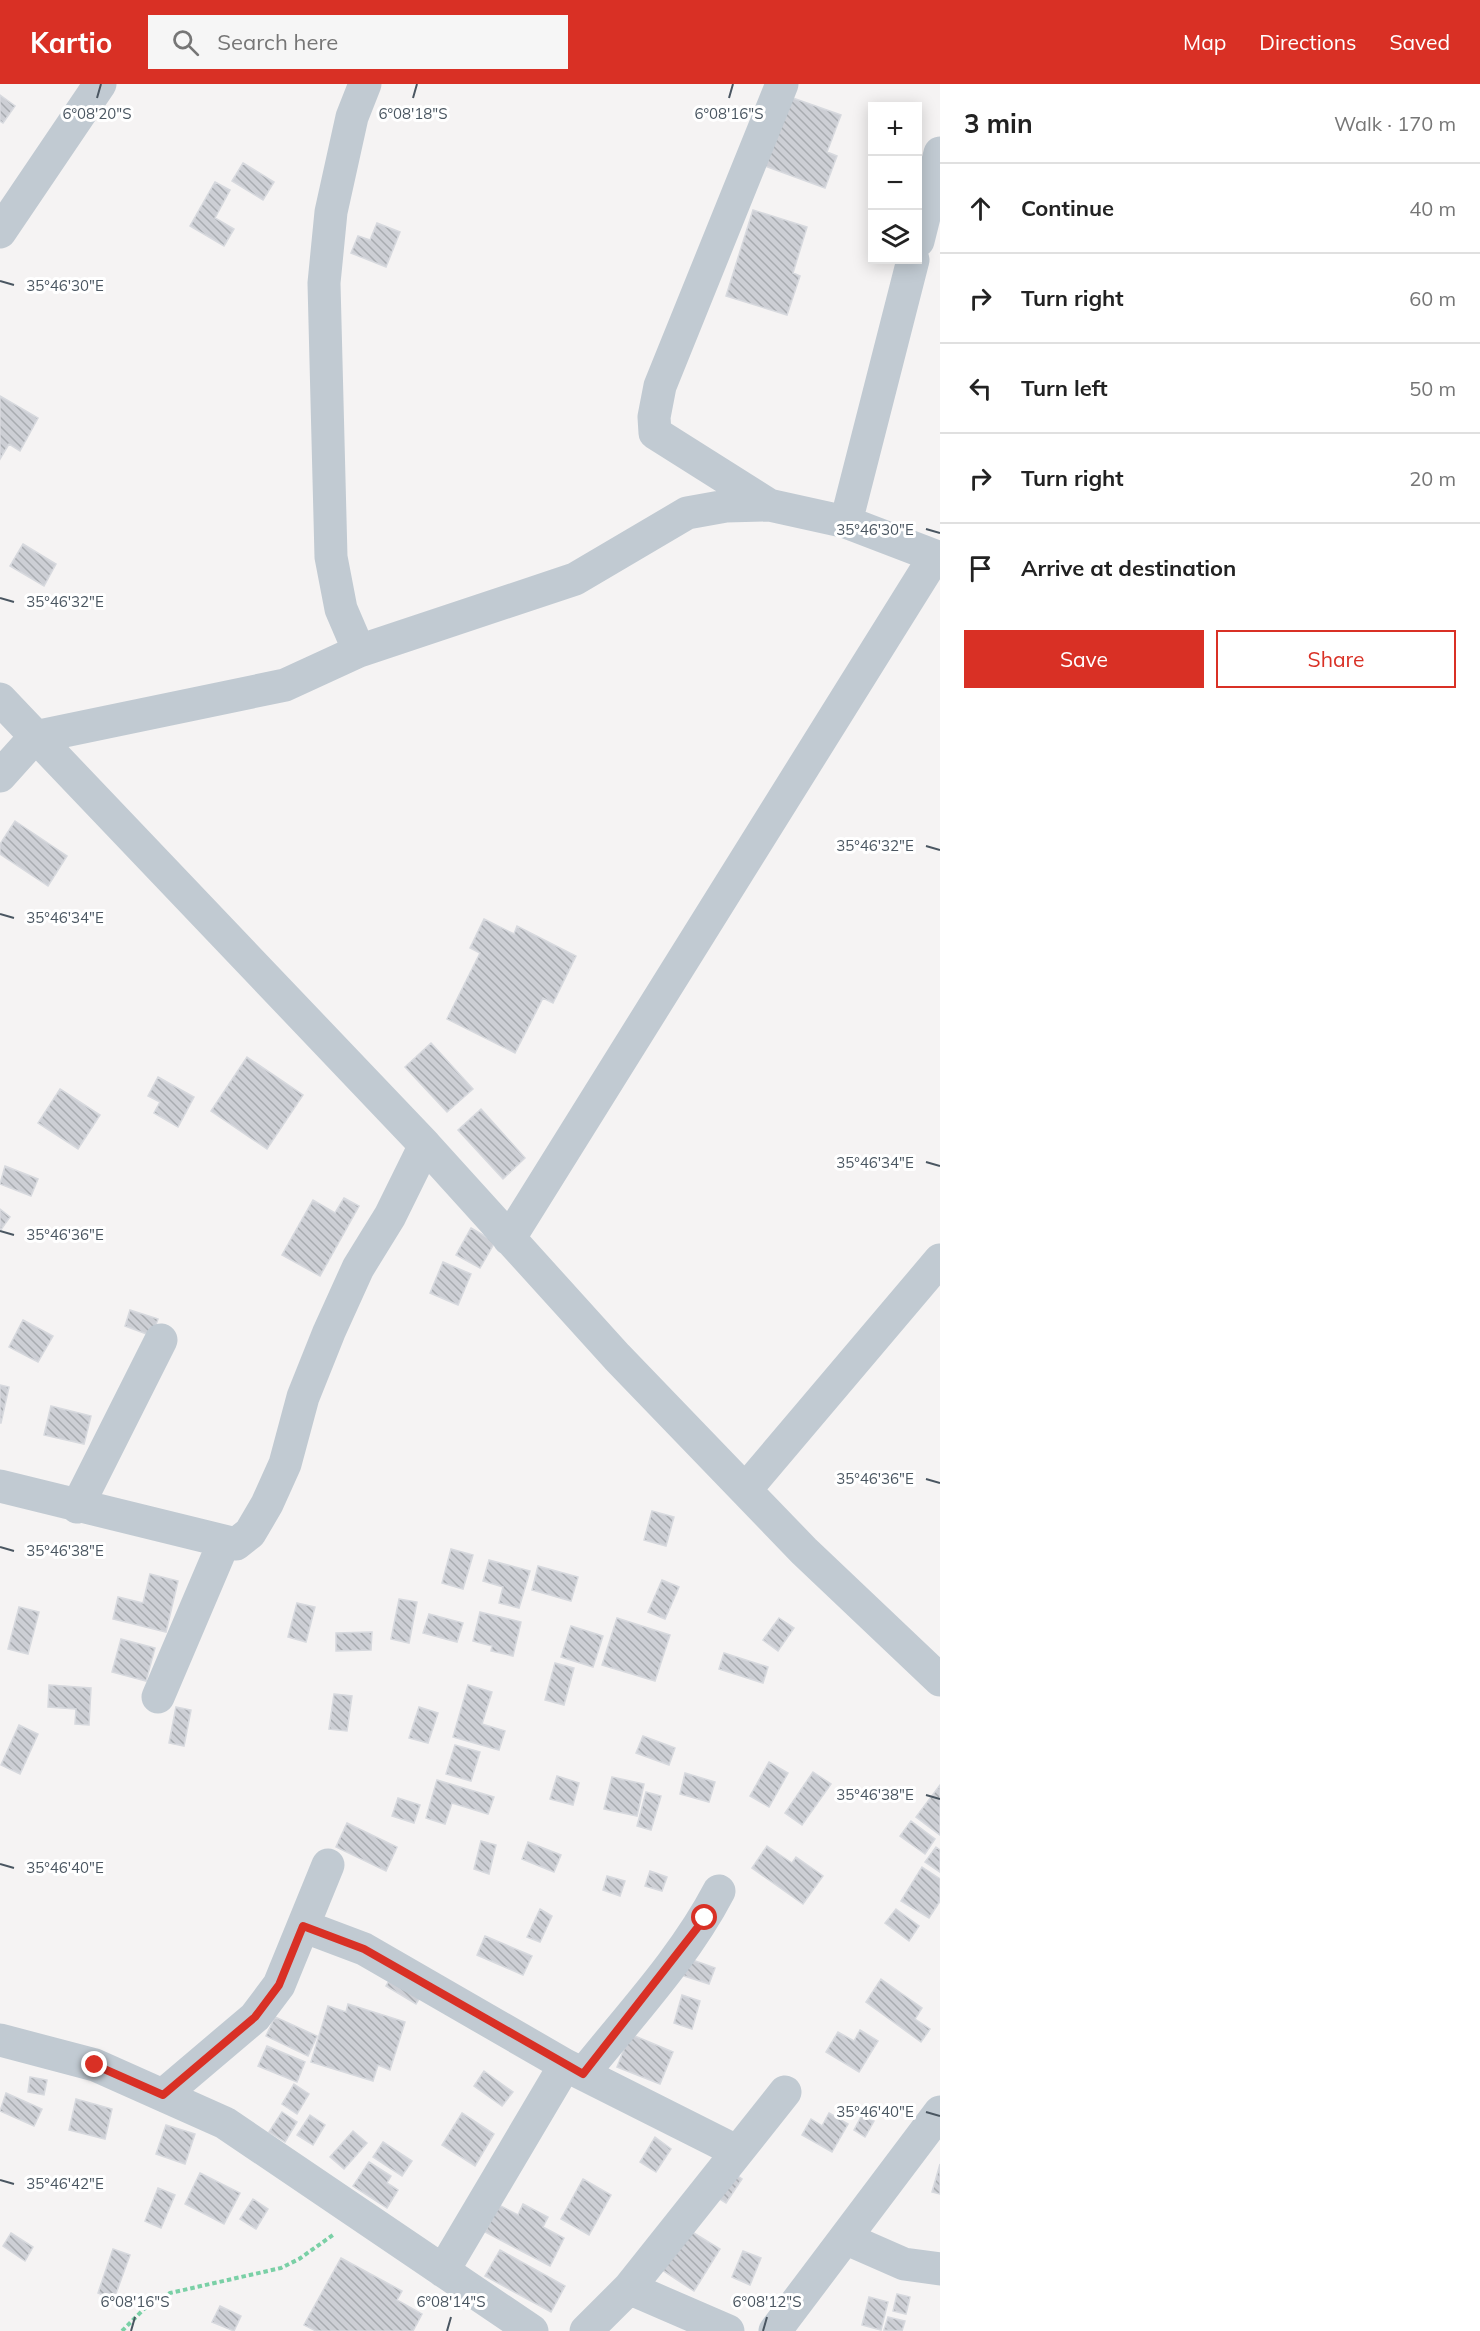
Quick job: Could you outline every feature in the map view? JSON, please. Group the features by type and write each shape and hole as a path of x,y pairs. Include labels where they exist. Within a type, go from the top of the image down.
{"street":[{"path":"0,232 100,84"},
{"path":"359,651 341,609 331,557 324,283 331,212 352,117 365,84"},
{"path":"769,504 655,434 654,417 660,386 782,84"},
{"path":"922,225 940,153"},
{"path":"846,522 912,264"},
{"path":"0,776 35,737 285,685 359,651 575,579 687,513 726,506 769,504 846,522 938,557 509,1239"},
{"path":"0,699 425,1145 617,1357 804,1551 940,1680"},
{"path":"0,1486 224,1542 236,1544 250,1533 267,1504 285,1464 303,1397 329,1332 358,1268 390,1216 425,1145"},
{"path":"746,1489 940,1260"},
{"path":"77,1507 161,1340"},
{"path":"158,1697 224,1542"},
{"path":"163,2095 255,2017 279,1985 328,1864"},
{"path":"443,2271 574,2069 683,1949 720,1891"},
{"path":"303,1926 364,1949 574,2069 736,2151"},
{"path":"0,2040 95,2065 225,2123 532,2331"},
{"path":"586,2331 629,2288 785,2092"},
{"path":"775,2331 847,2239 940,2112"},
{"path":"847,2239 904,2264 940,2269"},
{"path":"629,2288 728,2331"}],"path":[{"path":"122,2331 146,2307 170,2293 281,2268 299,2259 360,2216"}],"building":[{"path":"0,95 15,106 3,123 0,121"},
{"path":"790,97 841,115 827,152 837,156 825,188 765,166"},
{"path":"243,163 274,182 263,200 232,181"},
{"path":"215,182 230,190 215,218 234,229 224,246 190,226"},
{"path":"753,210 807,227 793,273 800,276 787,315 726,296"},
{"path":"377,223 400,232 386,267 351,253 358,236 370,240"},
{"path":"0,396 38,418 20,451 9,444 0,459"},
{"path":"23,544 56,564 44,586 10,566"},
{"path":"15,821 67,856 48,886 0,854 0,844"},
{"path":"484,919 514,934 517,926 576,956 553,1003 543,998 515,1053 447,1019 480,953 470,948"},
{"path":"431,1043 473,1089 447,1112 405,1067"},
{"path":"247,1057 303,1095 267,1149 211,1111"},
{"path":"158,1077 194,1097 178,1127 154,1113 160,1102 148,1096"},
{"path":"60,1089 100,1115 78,1149 38,1123"},
{"path":"481,1109 525,1158 503,1179 458,1130"},
{"path":"5,1166 38,1179 31,1196 0,1184"},
{"path":"344,1198 359,1206 320,1276 282,1255 313,1200 335,1213"},
{"path":"0,1209 10,1217 0,1231"},
{"path":"471,1228 495,1242 480,1268 456,1255"},
{"path":"443,1262 471,1274 458,1305 430,1293"},
{"path":"130,1310 158,1319 152,1336 125,1326"},
{"path":"23,1320 53,1336 38,1362 9,1347"},
{"path":"0,1385 9,1387 1,1423 0,1423"},
{"path":"51,1406 91,1416 84,1444 44,1435"},
{"path":"652,1511 674,1517 666,1546 644,1540"},
{"path":"451,1549 473,1555 463,1589 442,1583"},
{"path":"489,1560 530,1571 519,1608 499,1603 503,1587 483,1581"},
{"path":"538,1566 578,1577 571,1601 532,1590"},
{"path":"150,1574 178,1581 166,1632 113,1619 118,1597 143,1603"},
{"path":"662,1580 679,1587 665,1619 648,1612"},
{"path":"399,1599 417,1602 409,1643 391,1639"},
{"path":"297,1603 315,1607 306,1642 288,1637"},
{"path":"19,1607 39,1612 28,1654 8,1649"},
{"path":"480,1612 521,1622 513,1656 491,1651 492,1646 473,1641"},
{"path":"429,1614 463,1623 457,1642 423,1633"},
{"path":"617,1618 670,1635 655,1681 602,1665"},
{"path":"779,1618 794,1628 778,1651 763,1640"},
{"path":"571,1626 603,1636 593,1667 561,1657"},
{"path":"372,1632 371,1650 336,1651 336,1633"},
{"path":"121,1639 155,1648 146,1681 112,1672"},
{"path":"724,1653 768,1667 763,1683 719,1669"},
{"path":"555,1663 574,1668 564,1705 545,1700"},
{"path":"49,1685 91,1688 89,1725 75,1724 76,1709 48,1707"},
{"path":"468,1685 492,1692 482,1724 505,1731 499,1750 453,1737"},
{"path":"334,1694 352,1696 347,1731 329,1729"},
{"path":"176,1707 191,1710 184,1746 169,1743"},
{"path":"419,1707 438,1713 428,1743 409,1738"},
{"path":"19,1725 38,1734 20,1774 1,1765"},
{"path":"643,1736 675,1748 669,1765 636,1753"},
{"path":"455,1745 480,1752 471,1781 446,1774"},
{"path":"769,1762 788,1773 769,1807 750,1796"},
{"path":"813,1772 831,1784 802,1825 785,1813"},
{"path":"685,1773 715,1782 709,1802 680,1794"},
{"path":"557,1776 579,1783 573,1805 550,1799"},
{"path":"612,1777 644,1784 637,1816 604,1809"},
{"path":"437,1780 494,1797 488,1814 452,1803 445,1824 426,1818"},
{"path":"940,1785 940,1835 916,1817"},
{"path":"646,1792 661,1796 651,1830 637,1826"},
{"path":"398,1798 420,1805 414,1823 392,1816"},
{"path":"911,1821 935,1839 925,1854 900,1836"},
{"path":"347,1823 397,1847 386,1871 336,1847"},
{"path":"481,1841 496,1845 489,1874 474,1869"},
{"path":"528,1842 561,1855 554,1872 522,1859"},
{"path":"767,1846 792,1863 796,1857 823,1876 803,1904 752,1868"},
{"path":"936,1847 940,1850 940,1872 925,1862"},
{"path":"922,1867 940,1879 940,1901 929,1918 901,1901"},
{"path":"650,1871 667,1877 662,1891 645,1886"},
{"path":"607,1876 625,1881 620,1896 603,1890"},
{"path":"540,1909 552,1916 540,1942 527,1937"},
{"path":"896,1909 919,1926 909,1941 885,1923"},
{"path":"485,1936 532,1956 523,1975 477,1955"},
{"path":"687,1958 715,1968 709,1984 681,1975"},
{"path":"395,1970 425,1989 416,2004 386,1986"},
{"path":"881,1979 922,2008 915,2019 930,2029 921,2042 866,2002"},
{"path":"682,1995 700,2001 692,2029 674,2023"},
{"path":"348,2004 405,2022 390,2070 378,2065 373,2081 311,2062 328,2006 346,2012"},
{"path":"275,2017 317,2036 308,2056 266,2036"},
{"path":"860,2030 878,2041 859,2072 826,2052 838,2032 854,2041"},
{"path":"630,2034 673,2052 660,2084 617,2067"},
{"path":"267,2046 305,2062 297,2082 258,2066"},
{"path":"484,2071 513,2092 502,2106 474,2086"},
{"path":"30,2077 47,2080 44,2095 28,2092"},
{"path":"294,2084 309,2094 297,2114 282,2104"},
{"path":"6,2093 42,2109 34,2126 0,2111"},
{"path":"76,2099 112,2109 105,2139 69,2130"},
{"path":"282,2112 297,2122 285,2142 269,2132"},
{"path":"462,2113 494,2134 475,2166 442,2145"},
{"path":"829,2113 848,2124 832,2152 802,2135 811,2119 822,2126"},
{"path":"310,2115 325,2125 313,2145 297,2135"},
{"path":"862,2115 874,2121 865,2137 854,2130"},
{"path":"166,2125 195,2134 185,2164 156,2154"},
{"path":"353,2131 367,2143 344,2169 330,2157"},
{"path":"655,2137 671,2149 656,2172 640,2162"},
{"path":"383,2142 412,2161 402,2176 373,2157"},
{"path":"369,2162 391,2176 387,2183 398,2190 387,2208 353,2186"},
{"path":"940,2164 940,2194 932,2192"},
{"path":"726,2168 742,2179 726,2203 710,2193"},
{"path":"200,2173 240,2193 224,2224 185,2204"},
{"path":"583,2179 611,2195 589,2235 561,2219"},
{"path":"158,2188 175,2195 161,2228 145,2221"},
{"path":"253,2199 268,2209 256,2229 240,2219"},
{"path":"523,2204 548,2217 543,2227 564,2238 550,2266 485,2232 499,2205 518,2215"},
{"path":"684,2227 720,2249 694,2291 659,2268"},
{"path":"11,2233 33,2247 25,2261 3,2246"},
{"path":"113,2249 130,2255 114,2299 98,2293"},
{"path":"500,2250 565,2286 551,2312 485,2276"},
{"path":"743,2251 761,2258 750,2285 732,2277"},
{"path":"341,2258 402,2291 397,2300 422,2314 413,2331 316,2331 304,2325"},
{"path":"897,2294 910,2297 906,2314 893,2311"},
{"path":"869,2297 888,2302 881,2330 862,2325"},
{"path":"220,2306 241,2316 234,2331 212,2322"},
{"path":"888,2317 905,2321 902,2331 884,2330"}],"route":[{"path":"95,2065 163,2095 255,2017 279,1985 303,1926 364,1949 583,2074 705,1918"}]}
